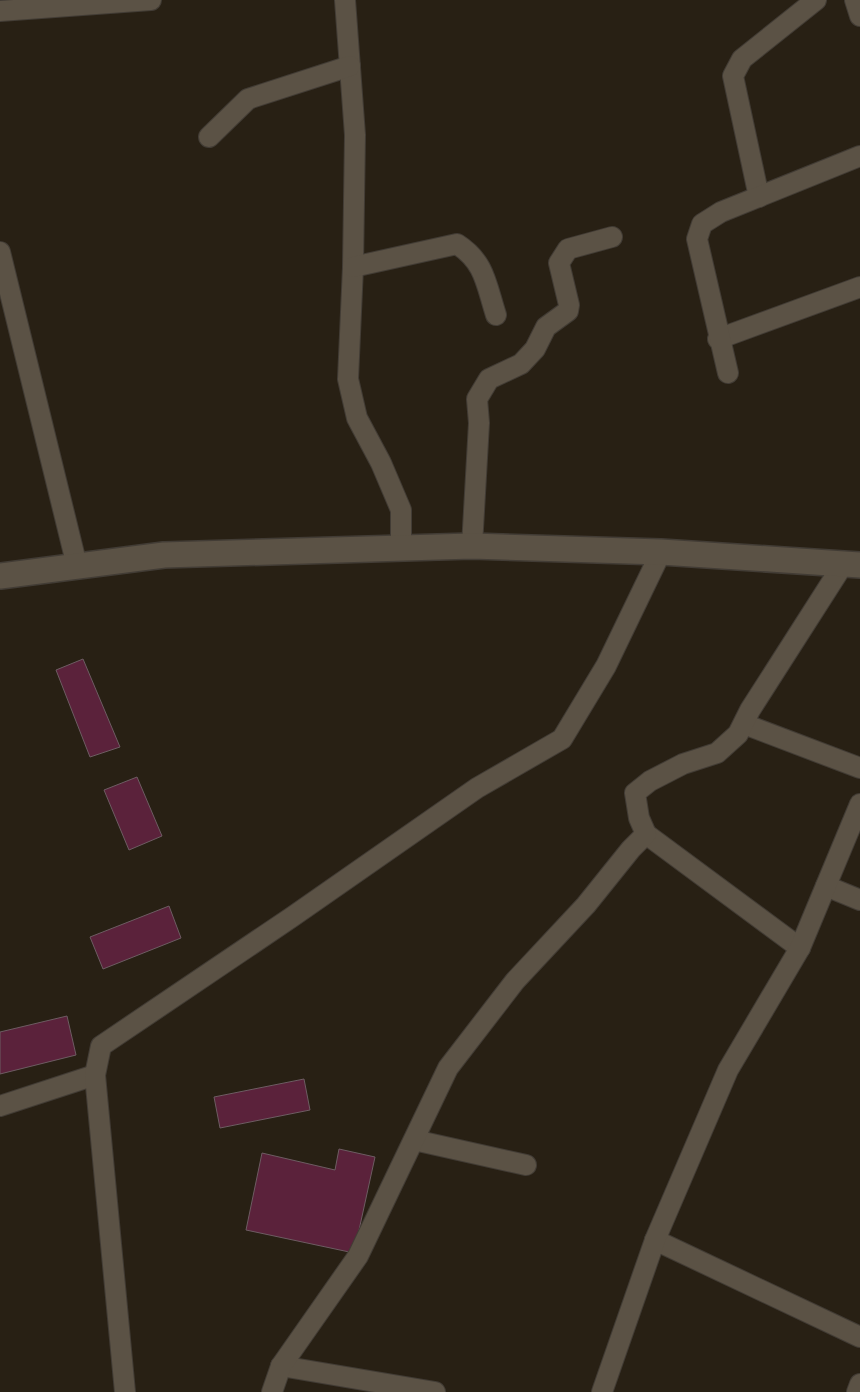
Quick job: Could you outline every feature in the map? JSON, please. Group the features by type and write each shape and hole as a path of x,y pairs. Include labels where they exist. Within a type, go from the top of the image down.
{"street":[{"path":"0,11 150,0"},
{"path":"345,0 355,135 353,267 348,379 358,418 381,463 401,510 401,549"},
{"path":"759,197 733,76 742,59 816,0"},
{"path":"855,0 860,16"},
{"path":"209,137 248,99 350,66"},
{"path":"728,373 718,339 697,239 702,224 721,212 860,156"},
{"path":"472,546 479,423 477,399 489,380 521,364 535,349 546,327 568,311 569,305 559,263 568,249 612,237"},
{"path":"353,267 457,244 471,252 481,266 496,315"},
{"path":"0,252 77,566"},
{"path":"718,339 860,287"},
{"path":"0,576 164,555 472,546 661,552 852,564"},
{"path":"126,1392 95,1075 101,1046 477,788 562,739 606,666 661,552"},
{"path":"800,948 646,834 639,818 635,793 650,781 683,764 717,753 738,734 852,564"},
{"path":"744,724 860,768"},
{"path":"602,1392 655,1240 728,1070 800,948 860,804"},
{"path":"272,1392 281,1366 358,1256 448,1068 516,981 586,905 631,849 646,834"},
{"path":"826,886 860,900"},
{"path":"0,1106 95,1075"},
{"path":"414,1140 526,1165"},
{"path":"655,1240 860,1337"},
{"path":"281,1366 435,1392"},
{"path":"857,1392 860,1384"}],"building":[{"path":"83,659 120,747 90,757 56,670"},
{"path":"137,777 162,836 129,850 104,790"},
{"path":"169,906 181,938 103,969 90,937"},
{"path":"67,1016 76,1055 0,1074 0,1032"},
{"path":"304,1079 310,1110 220,1128 214,1097"},
{"path":"339,1149 375,1157 354,1253 246,1230 262,1153 335,1170"}]}
